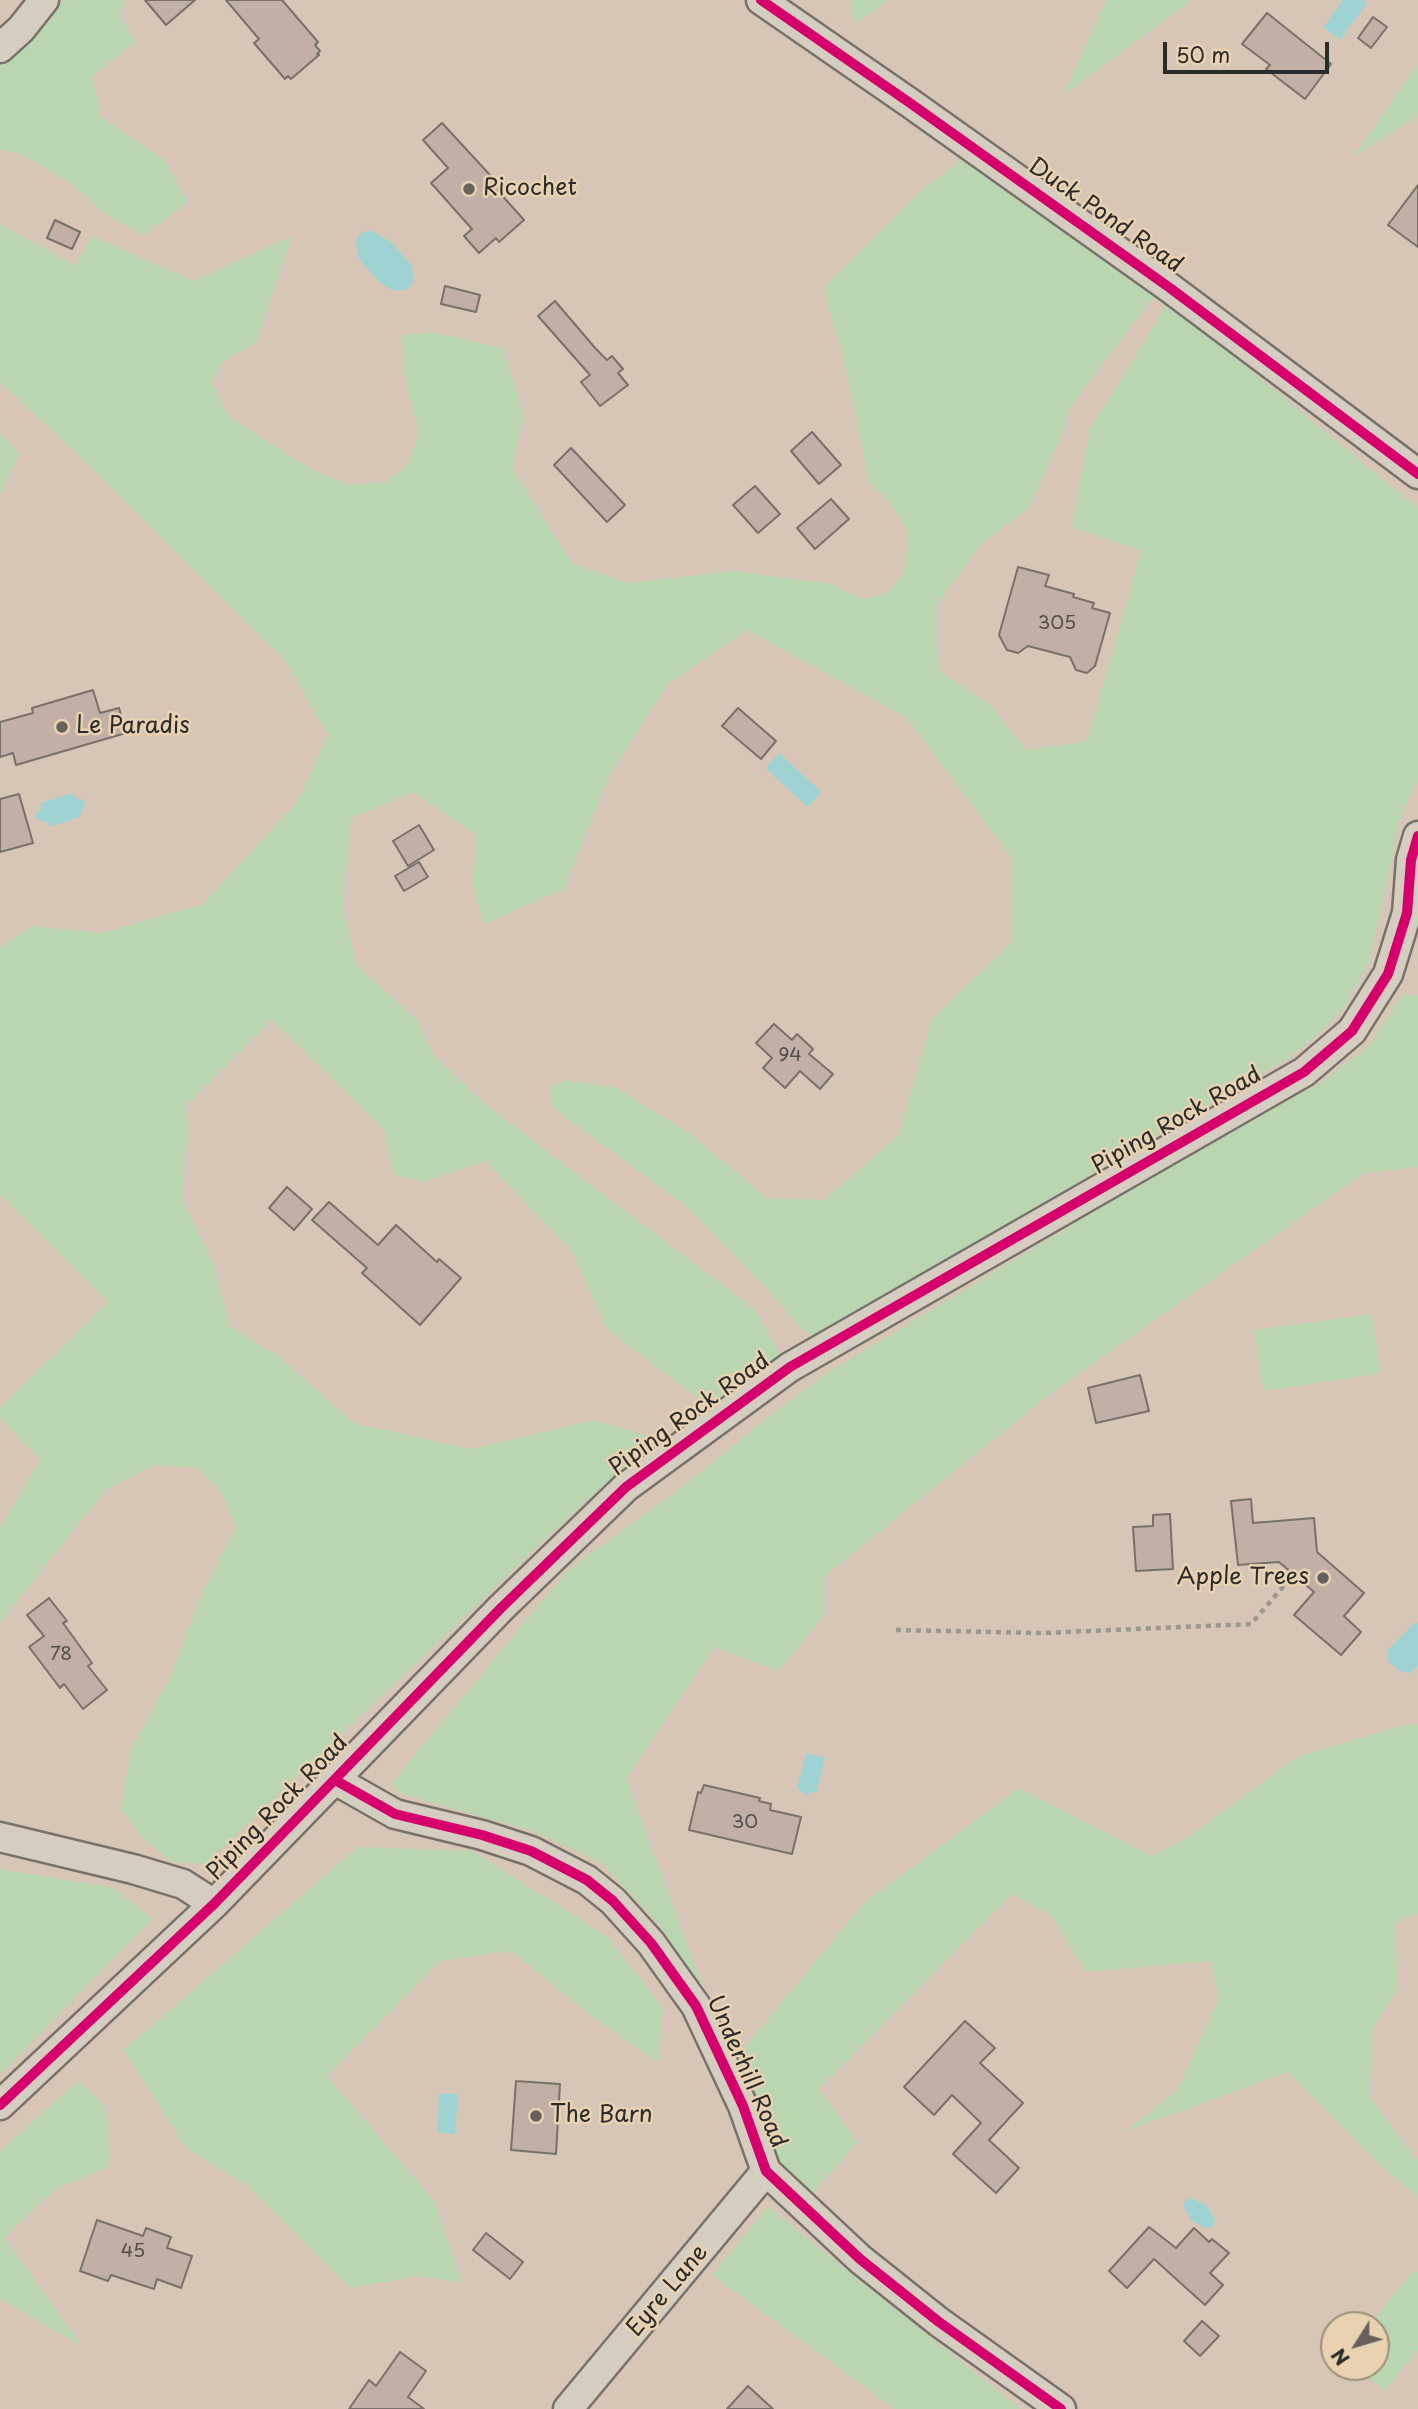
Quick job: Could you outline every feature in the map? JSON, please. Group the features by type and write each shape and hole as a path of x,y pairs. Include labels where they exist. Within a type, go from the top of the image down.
{"street":[{"path":"0,48 21,29 44,0"},
{"name":"Duck Pond Road","path":"761,0 1170,288 1418,474"},
{"name":"Piping Rock Road","path":"0,2105 214,1904 501,1608 626,1487 790,1367 1304,1072 1352,1031 1388,974 1407,913 1411,860 1418,836"},
{"name":"Underhill Road","path":"335,1780 395,1814 482,1835 531,1851 587,1880 613,1901 652,1943 696,2006 743,2106 766,2171 860,2259 939,2322 1061,2409"},
{"path":"0,1837 183,1884 214,1904"},
{"name":"Eyre Lane","path":"568,2409 766,2171"}],"path":[{"path":"897,1630 1043,1633 1251,1624 1289,1580"}],"green space":[{"path":"65,0 125,0 120,17 136,41 92,76 101,117 163,159 188,202 144,235 108,216 69,182 21,154 0,150 0,63 33,36"},
{"path":"850,0 889,0 855,24"},
{"path":"1106,0 1193,0 1064,94"},
{"path":"1418,63 1418,116 1353,157"},
{"path":"961,160 1155,295 1068,410 1065,427 1029,508 981,544 936,606 939,671 989,704 1026,750 1087,741 1141,551 1072,527 1090,429 1168,303 1418,508 1418,778 1398,824 1369,962 1346,1004 1320,1032 1293,1055 814,1338 794,1321 768,1290 687,1207 553,1108 549,1087 566,1080 617,1088 690,1134 767,1198 824,1200 898,1136 932,1019 1011,943 1011,857 906,717 747,630 667,685 608,778 564,889 484,924 473,887 476,835 413,792 351,818 343,906 356,965 417,1020 434,1056 485,1104 754,1309 782,1357 708,1406 607,1329 571,1250 485,1161 423,1182 393,1175 384,1130 272,1020 186,1106 188,1132 182,1199 213,1263 230,1327 277,1355 354,1423 470,1449 595,1420 660,1440 584,1502 206,1864 171,1862 143,1838 121,1810 131,1750 172,1673 200,1597 236,1527 220,1490 197,1468 154,1465 106,1490 0,1623 0,1528 40,1460 0,1418 0,1408 108,1302 0,1195 0,947 32,926 102,933 203,904 297,802 328,735 284,659 76,453 0,382 0,225 76,265 92,236 193,281 292,236 256,342 223,362 212,383 229,417 316,472 350,485 385,482 408,465 419,433 404,374 402,335 433,332 503,348 524,416 512,468 572,563 627,583 733,571 832,584 850,594 868,599 889,591 903,575 907,549 906,528 892,505 869,481 844,361 823,288 921,191"},
{"path":"0,433 19,454 0,495"},
{"path":"1403,994 1418,996 1418,1167 1364,1173 1050,1394 825,1576 825,1615 778,1671 714,1647 626,1778 703,1988 657,1922 602,1863 532,1831 402,1794 391,1784 568,1570 680,1489 824,1375 1194,1151 1317,1085 1368,1047"},
{"path":"1372,1314 1380,1374 1263,1391 1254,1330"},
{"path":"1408,1724 1418,1725 1418,1913 1395,1923 1398,1987 1372,2030 1370,2097 1418,2162 1418,2198 1378,2163 1288,2072 1126,2131 1177,2091 1219,1997 1210,1961 1086,1972 1051,1916 1012,1894 819,2089 858,2142 810,2196 779,2163 734,2060 864,1903 1019,1788 1152,1856 1188,1837 1299,1756"},
{"path":"358,1847 473,1851 608,1937 663,2008 658,2062 594,2018 511,1951 440,1961 327,2076 434,2201 462,2283 417,2276 350,2288 246,2185 185,2147 124,2050"},
{"path":"0,1869 112,1887 153,1919 0,2074"},
{"path":"78,2081 106,2107 110,2166 54,2190 4,2237 82,2346 0,2299 0,2151"},
{"path":"768,2207 1020,2409 895,2409 712,2275"},
{"path":"1413,2271 1418,2275 1418,2350 1385,2391 1373,2381 1390,2381 1390,2311 1380,2311"}],"water":[{"path":"1343,0 1363,0 1367,3 1340,40 1323,27"},
{"path":"369,230 391,242 411,265 414,280 407,289 395,291 388,288 376,279 359,259 355,242 360,234"},
{"path":"779,753 821,792 808,807 765,768"},
{"path":"72,793 85,803 80,817 49,827 48,823 36,819 35,814 40,810 41,803"},
{"path":"1414,1623 1418,1623 1418,1665 1411,1673 1402,1672 1389,1663 1387,1651"},
{"path":"806,1753 825,1758 816,1793 806,1795 797,1788"},
{"path":"439,2093 458,2094 455,2134 437,2132"},
{"path":"1190,2198 1206,2205 1215,2220 1213,2227 1205,2228 1191,2220 1183,2205 1186,2199"}],"building":[{"path":"145,0 195,0 166,25"},
{"path":"226,0 282,0 318,42 315,45 320,51 317,54 319,55 291,79 288,76 285,79 254,43 259,39"},
{"path":"1267,13 1331,64 1305,99 1266,69 1270,65 1242,44"},
{"path":"1373,17 1387,27 1371,48 1358,38"},
{"name":"Ricochet","path":"442,123 502,188 498,191 524,220 499,242 496,238 479,253 464,236 472,229 431,183 448,168 423,140"},
{"path":"1418,185 1418,247 1388,225"},
{"path":"55,220 80,232 72,249 47,238"},
{"path":"445,286 480,295 476,312 441,304"},
{"path":"555,301 607,360 612,356 623,369 618,373 628,385 600,406 581,382 590,375 538,316"},
{"path":"812,432 841,465 819,484 791,451"},
{"path":"571,448 625,505 607,522 554,465"},
{"path":"755,486 780,514 758,533 733,505"},
{"path":"831,499 849,519 815,549 797,528"},
{"path":"1018,567 1049,575 1045,586 1074,594 1073,597 1094,603 1092,608 1110,613 1095,666 1087,673 1076,670 1070,657 1028,646 1018,653 1007,650 999,635"},
{"name":"Le Paradis","path":"93,690 100,713 119,708 126,733 16,765 13,753 0,757 0,722 33,713 32,708"},
{"path":"738,708 776,741 761,759 722,726"},
{"path":"19,794 33,843 0,852 0,799"},
{"path":"419,825 434,850 408,866 393,841"},
{"path":"419,862 428,877 404,891 395,876"},
{"path":"774,1024 792,1040 797,1034 813,1049 809,1054 833,1074 820,1089 800,1071 785,1088 763,1068 772,1058 756,1043"},
{"path":"287,1187 312,1209 294,1230 269,1208"},
{"path":"329,1202 378,1245 396,1225 437,1262 439,1259 461,1278 420,1325 362,1273 367,1268 312,1220"},
{"path":"1140,1375 1149,1411 1096,1423 1088,1388"},
{"name":"Apple Trees","path":"1251,1499 1253,1523 1314,1518 1317,1552 1364,1593 1344,1616 1361,1632 1341,1655 1294,1615 1314,1592 1279,1562 1238,1565 1231,1501"},
{"path":"1170,1514 1173,1569 1136,1571 1133,1527 1153,1526 1153,1515"},
{"path":"49,1598 67,1621 63,1623 92,1663 88,1666 107,1690 83,1709 64,1684 60,1688 29,1647 44,1636 27,1615"},
{"path":"704,1785 760,1798 759,1801 771,1804 770,1810 801,1817 792,1854 689,1830 698,1792 701,1793"},
{"path":"965,2021 995,2048 980,2063 1023,2103 989,2140 1019,2168 996,2193 953,2154 981,2123 952,2095 934,2115 904,2087"},
{"name":"The Barn","path":"516,2081 560,2084 556,2154 511,2150"},
{"path":"97,2220 143,2236 146,2228 171,2237 167,2248 192,2256 181,2288 157,2279 154,2289 111,2275 108,2281 80,2271"},
{"path":"1149,2227 1176,2248 1194,2228 1209,2242 1212,2239 1229,2253 1210,2273 1223,2285 1205,2305 1154,2259 1127,2288 1109,2271"},
{"path":"486,2233 523,2262 510,2279 473,2250"},
{"path":"1202,2321 1219,2336 1200,2356 1184,2341"},
{"path":"400,2352 426,2371 408,2397 424,2409 349,2409 369,2380 376,2386"},
{"path":"748,2386 773,2409 727,2409"}],"cycle path":[{"path":"761,0 1170,288 1418,474"},
{"path":"0,2105 214,1904 501,1608 626,1487 790,1367 1304,1072 1352,1031 1388,974 1407,913 1411,860 1418,836"},
{"path":"335,1780 395,1814 482,1835 531,1851 587,1880 613,1901 651,1943 696,2006 743,2106 766,2171 860,2259 939,2322 1061,2409"}],"place":[{"name":"Ricochet","path":"469,189"},
{"name":"Le Paradis","path":"62,727"},
{"name":"Apple Trees","path":"1323,1578"},
{"name":"The Barn","path":"536,2116"}]}
